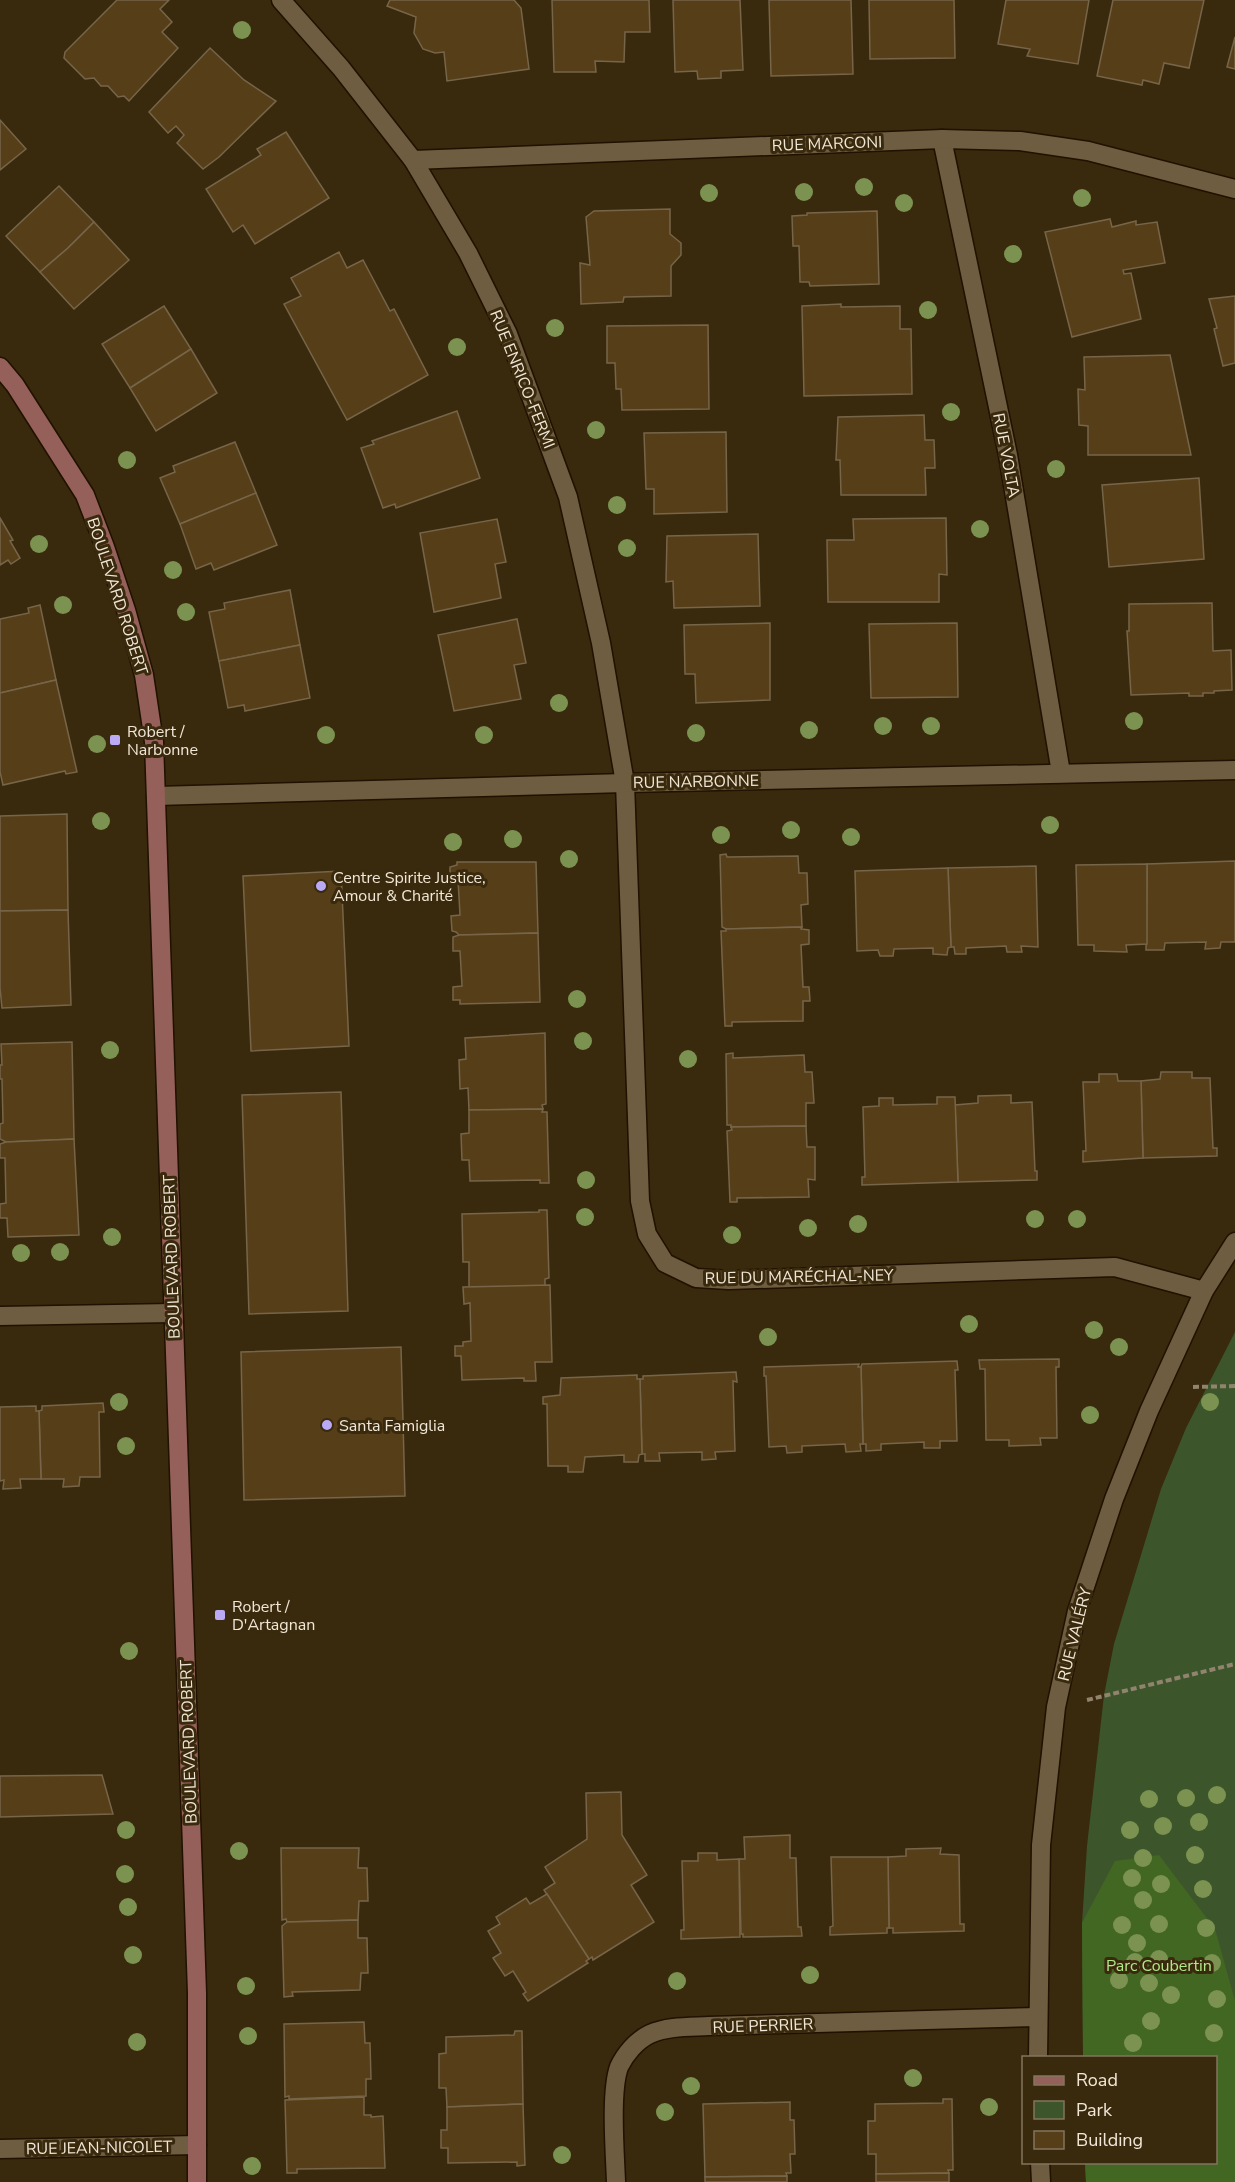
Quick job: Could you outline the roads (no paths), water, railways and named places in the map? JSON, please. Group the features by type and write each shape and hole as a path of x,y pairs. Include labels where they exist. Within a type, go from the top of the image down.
{"street":[{"name":"RUE ENRICO-FERMI","path":"281,0 341,68 413,160 468,253 508,334 568,497 601,643 625,783"},
{"name":"RUE MARCONI","path":"413,160 942,139 1020,141 1088,151 1235,189"},
{"name":"RUE VOLTA","path":"942,139 1008,455 1061,773"},
{"name":"BOULEVARD ROBERT","path":"0,367 15,385 85,495 126,610 144,675 154,742 197,1993 197,2182"},
{"name":"RUE NARBONNE","path":"156,796 1235,770"},
{"name":"RUE DU MARÉCHAL-NEY","path":"625,783 640,1201 647,1234 665,1263 696,1278 729,1280 1115,1267 1204,1292"},
{"name":"RUE VALÉRY","path":"1038,2056 1041,1845 1056,1707 1077,1611 1114,1499 1159,1388 1204,1292 1235,1242"},
{"path":"0,1316 172,1313"},
{"name":"RUE PERRIER","path":"616,2182 616,2088 619,2068 631,2048 649,2035 669,2028 709,2026 1038,2017"},
{"name":"RUE JEAN-NICOLET","path":"0,2149 197,2145"},
{"path":"1040,2164 1041,2182"}],"place":[{"name":"Robert / Narbonne","path":"115,740"},
{"name":"Centre Spirite Justice, Amour & Charité","path":"321,886"},
{"name":"Santa Famiglia","path":"327,1425"},
{"name":"Robert / D'Artagnan","path":"220,1615"}],"park label":[{"name":"Parc Coubertin","path":"1159,1965"}]}
